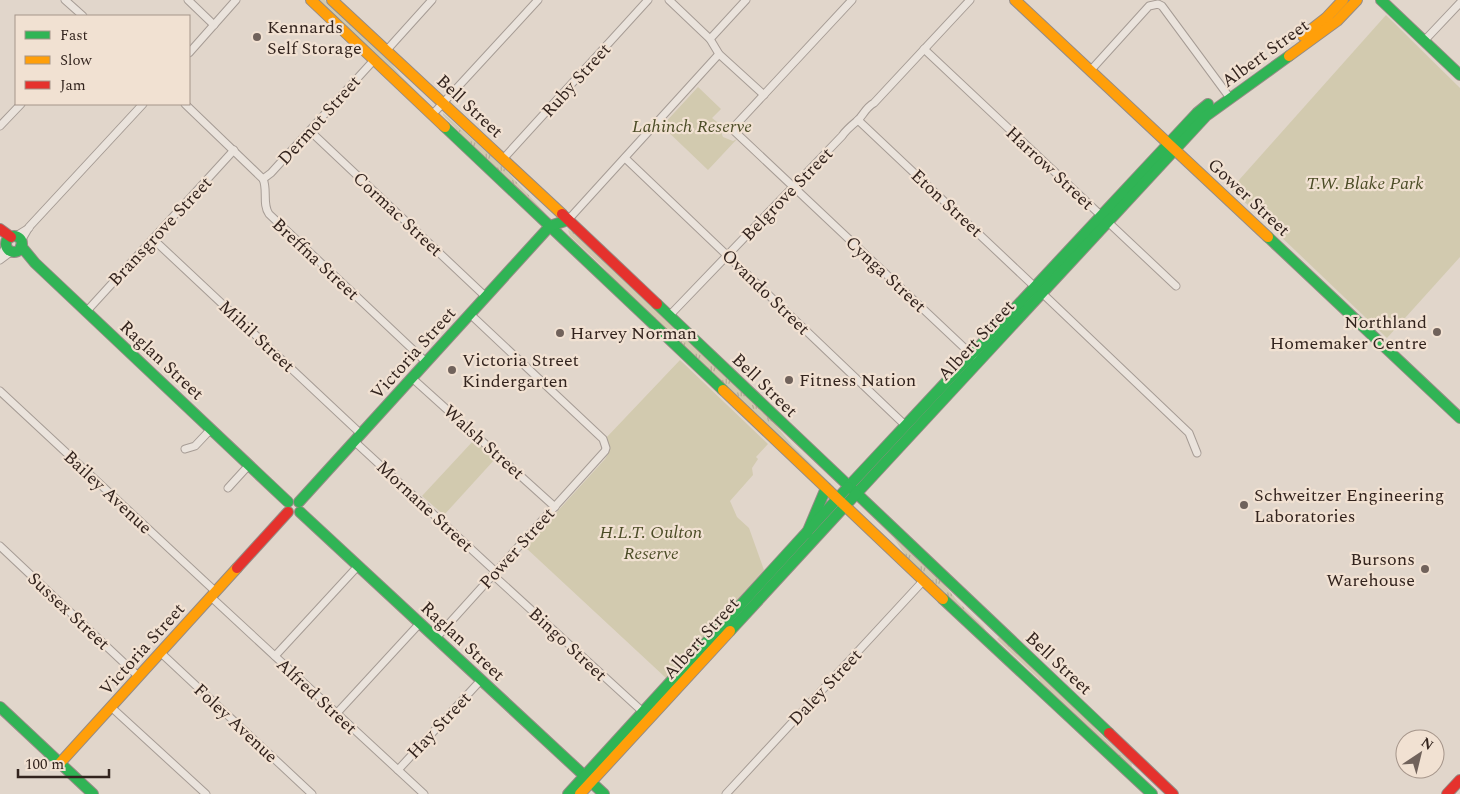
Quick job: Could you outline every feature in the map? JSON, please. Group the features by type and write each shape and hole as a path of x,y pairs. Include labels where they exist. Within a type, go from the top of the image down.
{"main road":[{"name":"Bell Street","path":"310,0 985,639 1152,794"},
{"name":"Bell Street","path":"332,0 568,220 1174,794"},
{"name":"Gower Street","path":"1015,0 1460,418"},
{"name":"Albert Street","path":"1314,33 1342,0"},
{"name":"Albert Street","path":"568,794 588,779 795,553 845,506 899,441 1171,147 1228,95 1314,33 1337,21 1357,0"},
{"path":"1381,0 1460,75"},
{"path":"550,226 568,220"},
{"name":"Victoria Street","path":"300,507 357,437 550,226"},
{"name":"Raglan Street","path":"0,229 12,243 249,465 288,507"},
{"name":"Albert Street","path":"795,553 807,533 848,486 899,441 906,426 976,358"},
{"path":"777,419 782,447"},
{"path":"807,533 826,488"},
{"path":"288,507 294,499 300,507"},
{"name":"Victoria Street","path":"60,763 213,595 288,507"},
{"name":"Raglan Street","path":"300,507 358,566 604,794"},
{"path":"985,639 996,626"},
{"name":"Albert Street","path":"631,732 643,712 666,694"},
{"path":"0,707 93,794"},
{"path":"1132,775 1142,764"},
{"name":"Albert Street","path":"580,794 588,779"},
{"path":"1447,794 1460,780"}],"street":[{"path":"65,0 82,15"},
{"path":"188,0 214,25"},
{"path":"190,52 236,0"},
{"path":"386,51 432,0"},
{"path":"432,115 538,0"},
{"name":"Ruby Street","path":"503,159 648,0"},
{"path":"669,0 710,39 719,54 764,95 852,0"},
{"path":"710,39 746,0"},
{"name":"Belgrove Street","path":"669,316 851,125 859,121 970,0"},
{"path":"1424,41 1460,3"},
{"path":"1091,70 1149,6 1158,4 1162,6 1228,95"},
{"name":"Harrow Street","path":"924,49 1176,286"},
{"path":"568,220 719,54"},
{"name":"Dermot Street","path":"263,179 271,173 374,60"},
{"name":"Cynga Street","path":"764,95 732,129 976,358"},
{"path":"0,126 20,105"},
{"path":"0,259 12,243 29,228 141,105"},
{"path":"185,105 263,179"},
{"name":"Eton Street","path":"859,121 1189,433 1197,453"},
{"name":"Cormac Street","path":"310,131 486,296"},
{"name":"Bransgrove Street","path":"86,312 234,150"},
{"name":"Ovando Street","path":"625,158 906,426"},
{"name":"Breffna Street","path":"263,179 266,209 269,214 426,362"},
{"name":"Mihil Street","path":"153,239 357,437"},
{"name":"Power Street","path":"436,638 556,507 606,448 603,439 470,314"},
{"name":"Walsh Street","path":"412,378 556,507"},
{"name":"Bailey Avenue","path":"0,391 213,595"},
{"path":"186,449 195,446 211,429"},
{"name":"Mornane Street","path":"357,437 495,573"},
{"path":"228,488 249,465"},
{"name":"Sussex Street","path":"0,546 139,677"},
{"path":"275,656 358,566"},
{"name":"Bingo Street","path":"495,573 643,712"},
{"name":"Daley Street","path":"726,794 924,580"},
{"name":"Alfred Street","path":"213,595 275,656 424,794"},
{"path":"337,713 420,623"},
{"name":"Foley Avenue","path":"160,652 312,794"},
{"name":"Hay Street","path":"398,770 481,680"},
{"path":"111,707 206,794"}],"green space":[{"path":"318,0 325,0 390,62 400,75 431,106 428,104"},
{"name":"T.W. Blake Park","path":"1386,15 1460,88 1460,257 1387,338 1231,189"},
{"name":"Lahinch Reserve","path":"698,87 721,109 712,118 722,126 721,132 723,137 733,141 737,139 708,170 662,126"},
{"path":"443,113 499,163 548,216 477,150"},
{"path":"568,230 574,232 769,417 792,445 834,487 831,487 618,284 570,236"},
{"name":"H.L.T. Oulton Reserve","path":"680,360 768,444 756,457 758,459 752,468 753,475 730,501 737,517 749,528 764,570 666,678 525,547 605,459 610,450 606,438"},
{"path":"474,440 495,459 444,515 422,496"},
{"path":"858,503 939,578 958,602 986,631 905,555 894,538"},
{"path":"1000,636 1132,763 1131,769 1044,688 1038,678 997,639"}],"traffic: fast":[{"path":"1381,0 1460,75"},
{"path":"856,494 1206,116 1289,56"},
{"path":"848,487 1197,113 1208,104"},
{"path":"445,127 723,390"},
{"path":"299,502 550,226 568,220"},
{"path":"14,236 22,244 14,252 6,244 14,236"},
{"path":"1268,237 1460,418"},
{"path":"21,246 35,263 288,502"},
{"path":"657,304 1109,733"},
{"path":"568,794 848,487"},
{"path":"807,533 826,488"},
{"path":"730,631 856,494"},
{"path":"300,512 604,794"},
{"path":"943,599 1152,794"},
{"path":"0,707 93,794"}],"traffic: slow":[{"path":"311,0 445,127"},
{"path":"332,0 562,214"},
{"path":"1015,0 1268,237"},
{"path":"1303,36 1326,18 1343,0"},
{"path":"1289,56 1337,21 1357,0"},
{"path":"723,390 943,599"},
{"path":"60,763 237,568"},
{"path":"580,794 730,631"}],"traffic: jam":[{"path":"562,214 657,304"},
{"path":"0,229 11,237"},
{"path":"237,568 288,512"},
{"path":"1109,733 1173,794"},
{"path":"1447,794 1460,780"}],"place":[{"name":"Kennards Self Storage","path":"257,37"},
{"name":"Northland Homemaker Centre","path":"1437,332"},
{"name":"Harvey Norman","path":"560,333"},
{"name":"Victoria Street Kindergarten","path":"452,370"},
{"name":"Fitness Nation","path":"789,380"},
{"name":"Schweitzer Engineering Laboratories","path":"1244,505"},
{"name":"Bursons Warehouse","path":"1425,569"}]}
